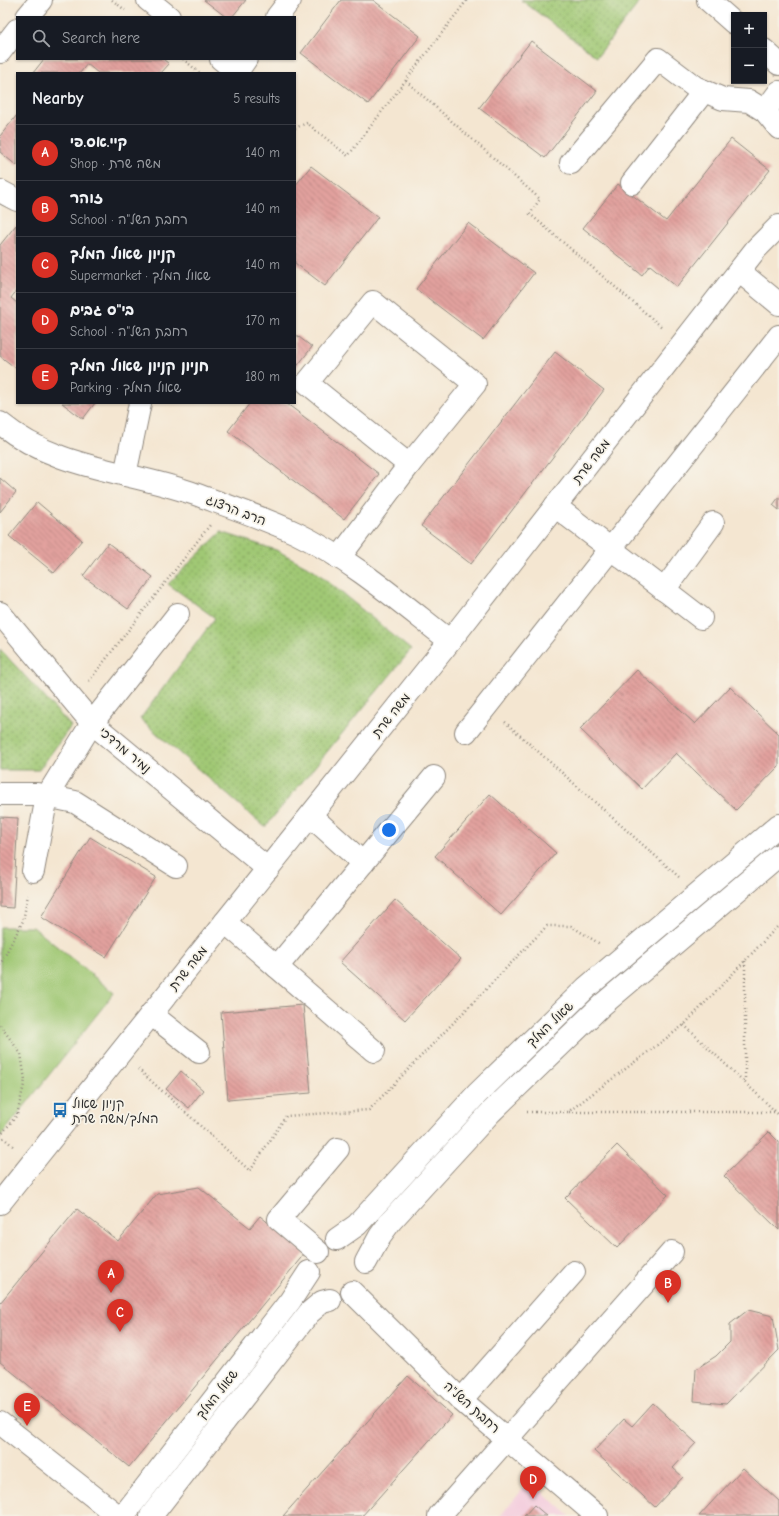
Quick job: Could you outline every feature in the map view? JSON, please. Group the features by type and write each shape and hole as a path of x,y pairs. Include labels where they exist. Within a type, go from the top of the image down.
{"street":[{"path":"28,16 41,0"},
{"path":"148,0 168,16"},
{"path":"278,16 290,0"},
{"path":"708,0 731,20"},
{"path":"0,52 16,31"},
{"path":"767,53 779,64"},
{"path":"571,163 658,59 694,87 723,99 749,101 765,111 779,128"},
{"path":"221,60 237,72 245,60"},
{"path":"632,183 704,91"},
{"path":"765,111 779,92"},
{"path":"0,191 16,199"},
{"name":"משה שרת","path":"0,1203 450,641 756,249 779,226"},
{"path":"739,271 779,304"},
{"path":"339,558 409,465 475,384 373,302 307,383 409,465"},
{"path":"466,732 779,336"},
{"path":"124,475 140,404"},
{"name":"הרב הרצוג","path":"0,423 42,451 84,465 193,493 296,533 339,558 387,591 450,641"},
{"path":"555,506 701,618"},
{"path":"664,590 713,524"},
{"name":"נמיר מרדכי","path":"0,613 92,723 268,869"},
{"path":"33,871 46,796 92,723 178,614"},
{"path":"277,967 434,776"},
{"path":"0,794 37,794 75,802 176,866"},
{"path":"311,816 363,863"},
{"name":"שאול המלך","path":"337,1239 357,1225 477,1094 586,988 779,825"},
{"name":"שאול המלך","path":"366,1262 380,1236 391,1221 491,1112 602,1005 779,855"},
{"path":"225,922 374,1052"},
{"path":"151,1014 199,1052"},
{"path":"314,1262 279,1220 338,1149"},
{"path":"337,1239 349,1239 360,1244 364,1248 366,1262 361,1279 352,1292 344,1297 330,1300 323,1299 313,1292 309,1280 314,1262 326,1244 337,1239"},
{"path":"439,1516 672,1252"},
{"name":"שאול המלך","path":"123,1516 290,1301 314,1262"},
{"path":"461,1400 574,1272"},
{"name":"רחבת השל\"ה","path":"352,1292 461,1400 597,1516"},
{"name":"שאול המלך","path":"151,1516 309,1313 322,1302 330,1300"},
{"path":"0,1423 118,1516"}],"path":[{"path":"112,0 128,13"},
{"path":"296,128 307,123 348,156 467,0"},
{"path":"184,60 199,72"},
{"path":"406,80 540,199 530,214 682,344"},
{"path":"74,700 225,506"},
{"path":"487,706 698,894"},
{"path":"0,965 23,921 33,871"},
{"path":"568,1112 684,1025 779,925"},
{"path":"745,961 745,1082"},
{"path":"0,1025 20,1054 25,1080 17,1115 0,1136"},
{"path":"684,1025 779,1115"},
{"path":"491,1112 776,1112"}],"shaded area":[{"path":"530,1481 570,1516 500,1516"}],"green space":[{"path":"521,0 641,0 597,57"},
{"path":"221,532 276,550 314,570 411,650 265,827 140,719 215,618 168,584"},
{"path":"0,649 71,726 39,770 0,770"},
{"path":"0,927 33,927 114,993 0,1137"}],"building":[{"path":"204,0 246,0 233,16 225,16"},
{"path":"341,0 373,0 420,36 368,104 301,53"},
{"path":"531,41 597,91 545,158 479,108"},
{"path":"43,60 164,60 169,64 162,72 97,72 87,64 81,72 34,72"},
{"path":"16,116 16,165 0,152 0,136"},
{"path":"731,139 770,170 677,287 650,265 642,275 583,228 618,184 666,221"},
{"path":"311,166 378,217 325,286 296,264 296,185"},
{"path":"468,223 534,273 483,340 416,289"},
{"path":"16,225 16,291 11,298 16,302 16,368 0,356 0,245"},
{"path":"296,335 312,347 296,368"},
{"path":"555,352 604,390 471,564 421,526"},
{"path":"63,404 94,404 83,419"},
{"path":"249,404 287,404 379,474 344,519 228,431"},
{"path":"0,478 16,492 0,512"},
{"path":"779,497 779,510 773,505"},
{"path":"37,502 82,540 54,573 9,536"},
{"path":"108,543 153,577 128,609 83,576"},
{"path":"637,670 695,724 730,687 779,734 779,766 736,810 676,753 642,789 580,729"},
{"path":"490,794 556,853 501,915 435,856"},
{"path":"0,817 18,818 13,908 0,907"},
{"path":"90,837 156,877 106,957 41,917"},
{"path":"395,900 461,959 405,1020 340,962"},
{"path":"303,1005 311,1093 228,1100 221,1012"},
{"path":"181,1071 203,1090 189,1108 166,1089"},
{"path":"769,1132 779,1142 779,1230 724,1176"},
{"path":"617,1145 668,1195 617,1248 565,1198"},
{"path":"199,1187 250,1228 260,1216 305,1253 129,1467 0,1362 0,1303 77,1209 118,1241 157,1194"},
{"path":"748,1310 773,1316 779,1350 726,1404 694,1401 696,1369 716,1356 730,1342 730,1324"},
{"path":"408,1376 452,1415 362,1516 283,1516"},
{"path":"653,1403 696,1443 673,1468 683,1477 655,1507 594,1451 624,1419 632,1426"},
{"path":"743,1468 779,1501 779,1516 699,1516"},
{"path":"534,1505 547,1516 524,1516"}],"place":[{"name":"קניון שאול המלך/משה שרת","path":"60,1110"},
{"name":"קיי.אס.פי","path":"111,1293"},
{"name":"זוהר","path":"668,1303"},
{"name":"קניון שאול המלך","path":"120,1332"},
{"name":"חניון קניון שאול המלך","path":"27,1426"},
{"name":"בי\"ס גבים","path":"533,1499"}]}
